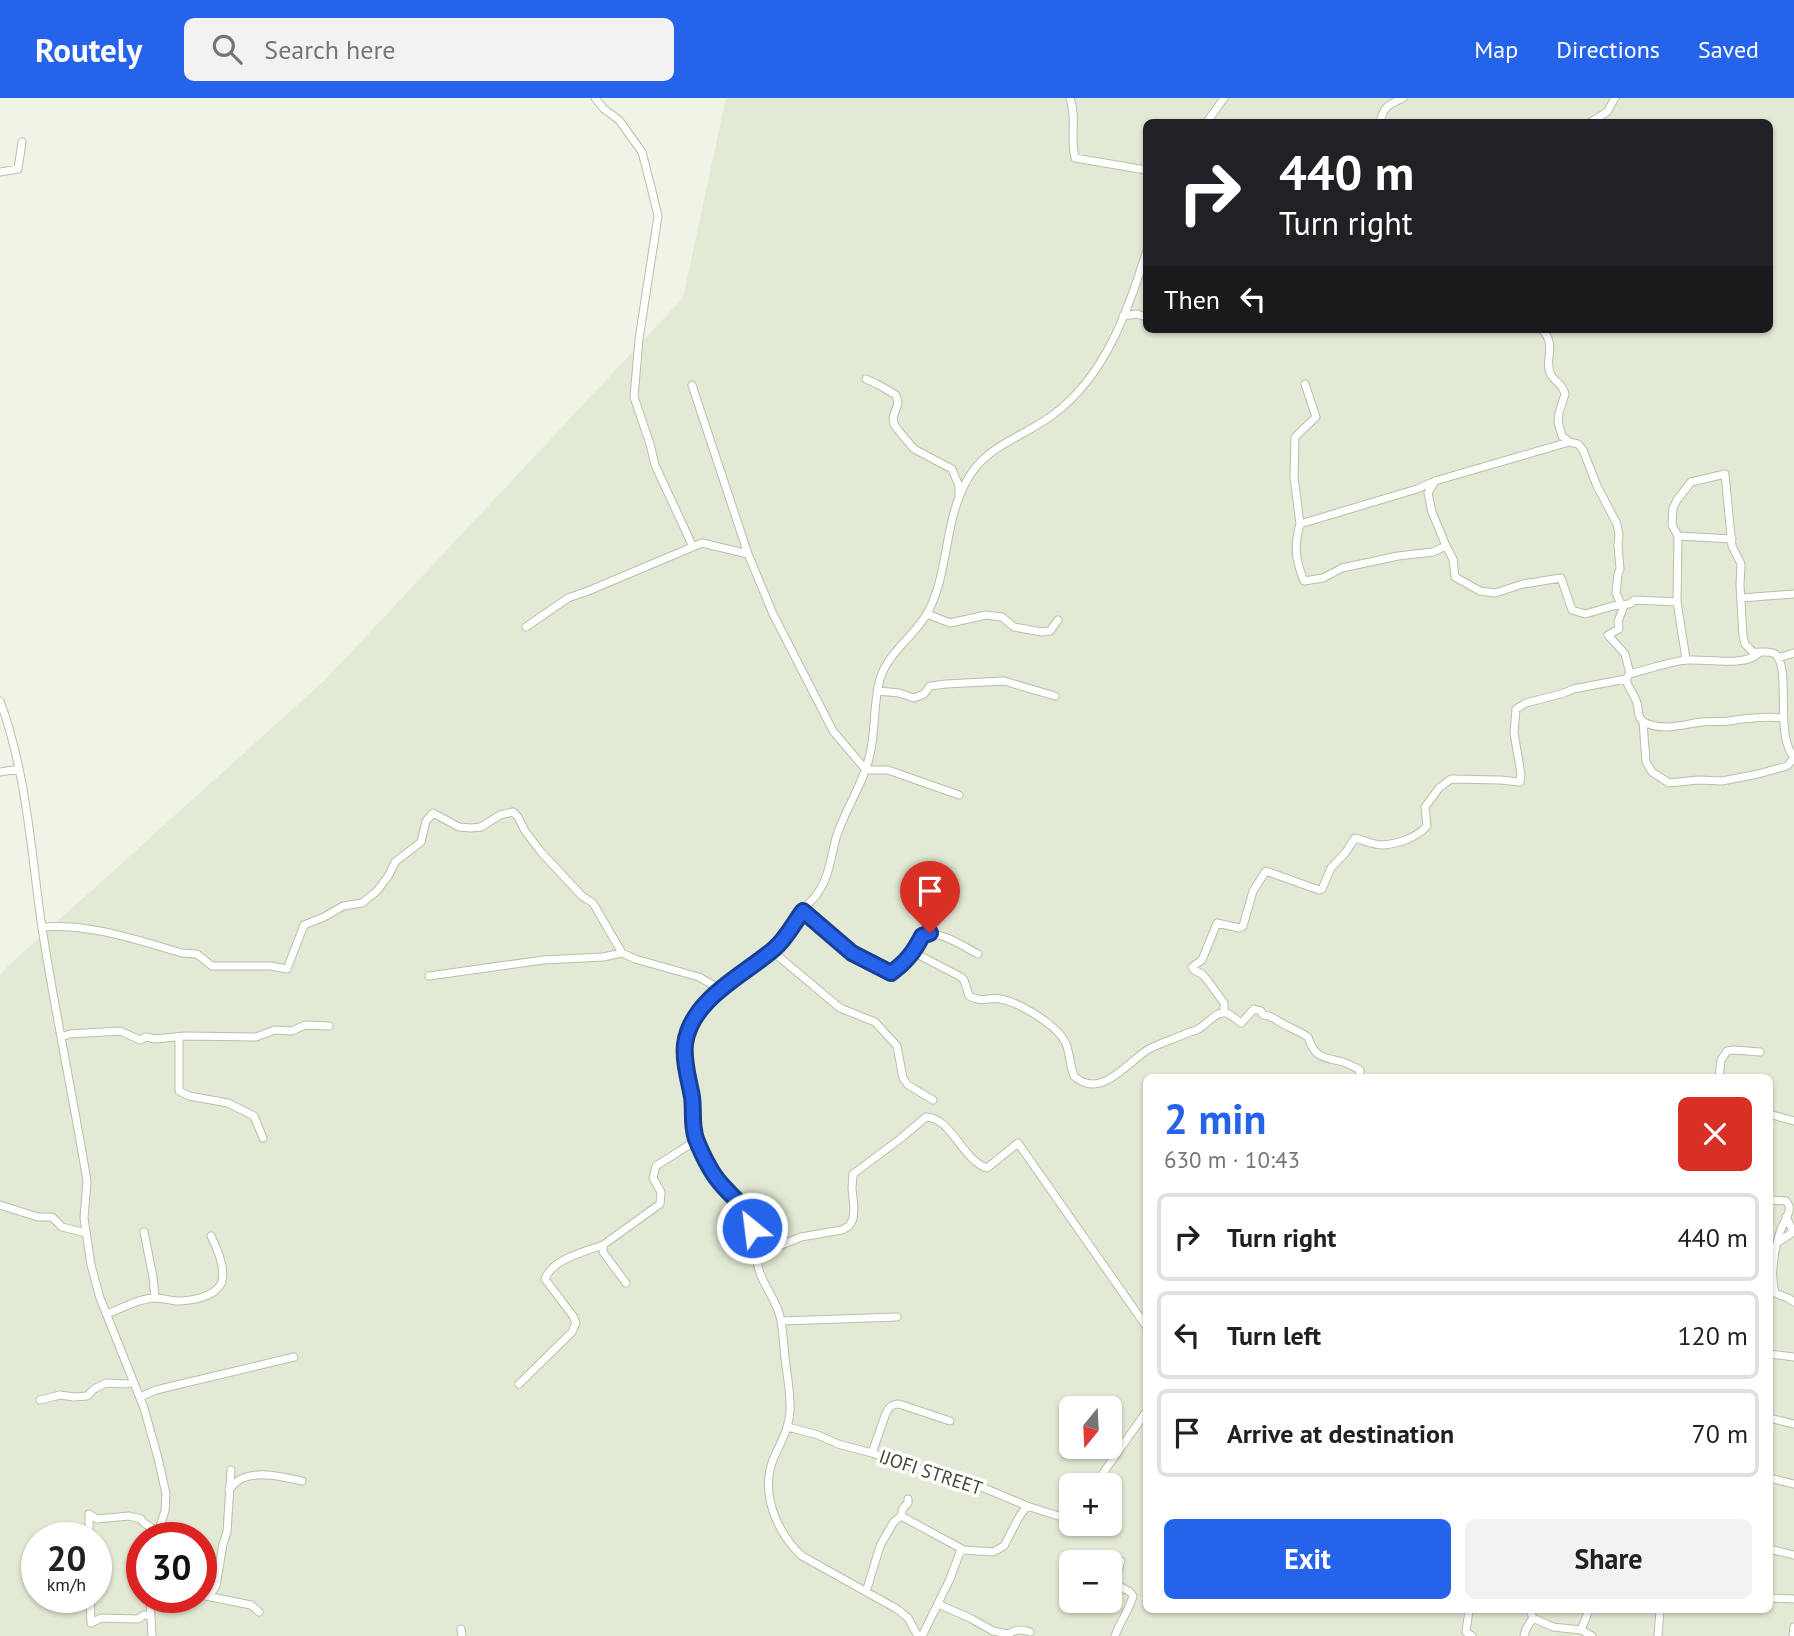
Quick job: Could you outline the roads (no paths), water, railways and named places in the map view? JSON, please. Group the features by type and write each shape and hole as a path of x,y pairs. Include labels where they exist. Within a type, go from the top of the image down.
{"street":[{"path":"595,98 619,120 642,152 653,197 657,216 639,339 634,397 655,465 693,547"},
{"path":"1070,98 1075,112 1072,145 1075,158 1143,169"},
{"path":"1209,119 1224,98"},
{"path":"1381,119 1383,110 1388,105 1403,98"},
{"path":"1596,119 1607,112 1615,98"},
{"path":"0,172 18,169 22,142"},
{"path":"920,1636 908,1618 897,1609 802,1556 792,1547 776,1518 768,1485 769,1474 788,1427 790,1412 781,1321 772,1294 759,1271 749,1216 738,1200 721,1185 707,1162 692,1126 692,1100 685,1046 688,1032 699,1012 720,989 776,947 816,897 824,882 837,836 866,771 881,677 891,658 927,614 936,591 959,496 965,483 981,460 998,446 1046,420 1073,397 1106,355 1143,265"},
{"path":"1124,316 1143,316"},
{"path":"1544,333 1551,353 1549,372 1561,384 1565,394 1558,422 1562,436 1583,450 1597,486 1617,524 1620,569 1616,593 1623,609 1619,629 1608,635 1625,654 1628,677 1626,682 1637,704 1638,716 1643,722 1675,727 1741,718 1783,718"},
{"path":"866,379 896,394 898,403 893,418 894,424 914,449 952,469 959,486 959,496"},
{"path":"692,384 748,554 773,614 833,731 866,771"},
{"path":"1306,384 1316,417 1295,437 1294,477 1300,524 1296,541 1298,566 1304,581 1323,578 1342,568 1398,556 1433,552 1446,546"},
{"path":"1300,524 1569,442"},
{"path":"1643,722 1646,762 1652,772 1669,783 1722,781 1758,774 1787,766 1794,757 1788,746 1783,718 1782,670 1778,658 1770,652 1753,652 1745,644 1741,564 1732,546 1725,474 1691,482 1673,508 1672,525 1678,536 1677,601 1686,659"},
{"path":"1435,481 1428,493 1432,512 1453,559 1455,577 1480,590 1495,593 1523,584 1561,578 1572,610 1585,614 1629,604 1635,600 1677,601"},
{"path":"1678,536 1732,539"},
{"path":"526,627 568,598 702,543 748,554"},
{"path":"1741,598 1794,594"},
{"path":"927,614 950,623 986,615 1002,617 1014,627 1042,632 1050,631 1058,620"},
{"path":"1224,1013 1224,1003 1202,974 1192,967 1202,960 1206,953 1217,923 1239,928 1243,926 1253,891 1266,871 1322,889 1331,868 1355,838 1379,845 1411,838 1422,831 1427,826 1424,807 1439,788 1451,779 1500,779 1520,782 1514,733 1516,709 1525,704 1686,659 1734,661 1754,658 1759,653"},
{"path":"1778,658 1794,653"},
{"path":"878,691 914,698 924,694 930,686 1004,681 1055,696"},
{"path":"0,701 24,790 42,927 87,1181 84,1218 91,1265 100,1298 140,1397 158,1458 166,1494 161,1522"},
{"path":"0,772 19,769"},
{"path":"866,771 888,770 959,795"},
{"path":"42,927 91,930 182,953 197,954 212,966 271,966 287,969 304,925 343,906 362,903 377,891 395,862 421,842 426,821 433,813 459,827 471,828 481,827 500,815 513,812 541,852 593,903 622,953 699,977 720,989"},
{"path":"803,911 852,953 891,973 904,964 922,936 930,933 947,938 978,954"},
{"path":"772,951 840,1008 874,1021 897,1046 903,1078 908,1085 933,1100"},
{"path":"913,952 961,977 969,996 985,1001 998,998 1021,1007 1046,1022 1066,1042 1074,1076 1084,1083 1097,1084 1108,1080 1149,1049 1197,1031 1218,1014 1227,1013 1241,1023 1254,1009 1261,1011 1263,1015 1276,1018 1308,1037 1317,1055 1345,1063 1360,1070 1360,1074"},
{"path":"429,976 543,960 603,957 622,953"},
{"path":"61,1037 120,1031 140,1040 146,1037 256,1037 275,1030 292,1031 305,1026 329,1026"},
{"path":"179,1037 179,1091 189,1096 228,1103 254,1116 264,1138"},
{"path":"1719,1074 1721,1060 1727,1051 1760,1052"},
{"path":"1773,1115 1794,1121"},
{"path":"754,1251 774,1248 801,1237 842,1230 849,1226 854,1208 853,1174 926,1116 933,1117 943,1124 972,1159 987,1168 1018,1143 1143,1321"},
{"path":"519,1384 572,1332 576,1323 545,1279 547,1274 562,1261 603,1245 660,1204 661,1192 653,1178 656,1166 697,1140"},
{"path":"1773,1199 1786,1201 1789,1208 1780,1231 1773,1272"},
{"path":"0,1205 38,1217 52,1217 62,1227 86,1233"},
{"path":"1778,1242 1792,1233 1786,1217"},
{"path":"144,1232 155,1298"},
{"path":"107,1314 135,1302 155,1298 177,1301 198,1299 210,1294 220,1284 223,1270 211,1236"},
{"path":"1773,1239 1778,1242"},
{"path":"603,1245 603,1252 626,1283"},
{"path":"1773,1288 1775,1293 1794,1302"},
{"path":"781,1321 897,1317"},
{"path":"1773,1354 1794,1357"},
{"path":"140,1397 156,1390 294,1357"},
{"path":"40,1400 60,1395 87,1396 106,1383 134,1382"},
{"path":"872,1453 886,1413 894,1404 950,1421"},
{"path":"1103,1473 1143,1416"},
{"path":"1773,1420 1794,1424"},
{"name":"IJOFI STREET","path":"788,1427 915,1468 965,1479 1027,1506 1059,1516"},
{"path":"217,1580 227,1532 231,1470"},
{"path":"229,1489 240,1479 253,1476 284,1477 302,1481"},
{"path":"1773,1479 1794,1484"},
{"path":"866,1592 880,1546 893,1523 901,1516 908,1499"},
{"path":"901,1516 964,1550 993,1552 1004,1546 1027,1506"},
{"path":"89,1522 89,1514 97,1519 129,1516 143,1522"},
{"path":"920,1636 938,1604 960,1552 964,1550"},
{"path":"1773,1550 1794,1555"},
{"path":"1115,1636 1133,1596 1122,1588"},
{"path":"217,1598 251,1605 259,1612"},
{"path":"1773,1598 1794,1599"},
{"path":"938,1604 993,1631 1008,1634 1023,1629 1030,1632"},
{"path":"91,1613 91,1623 101,1618 138,1619 144,1615 151,1616"},
{"path":"151,1613 152,1636"},
{"path":"1467,1635 1469,1613"},
{"path":"1581,1630 1588,1613"},
{"path":"1658,1636 1660,1613"},
{"path":"1524,1636 1532,1614 1553,1628 1581,1630 1592,1636"},
{"path":"1793,1636 1794,1627"}]}
